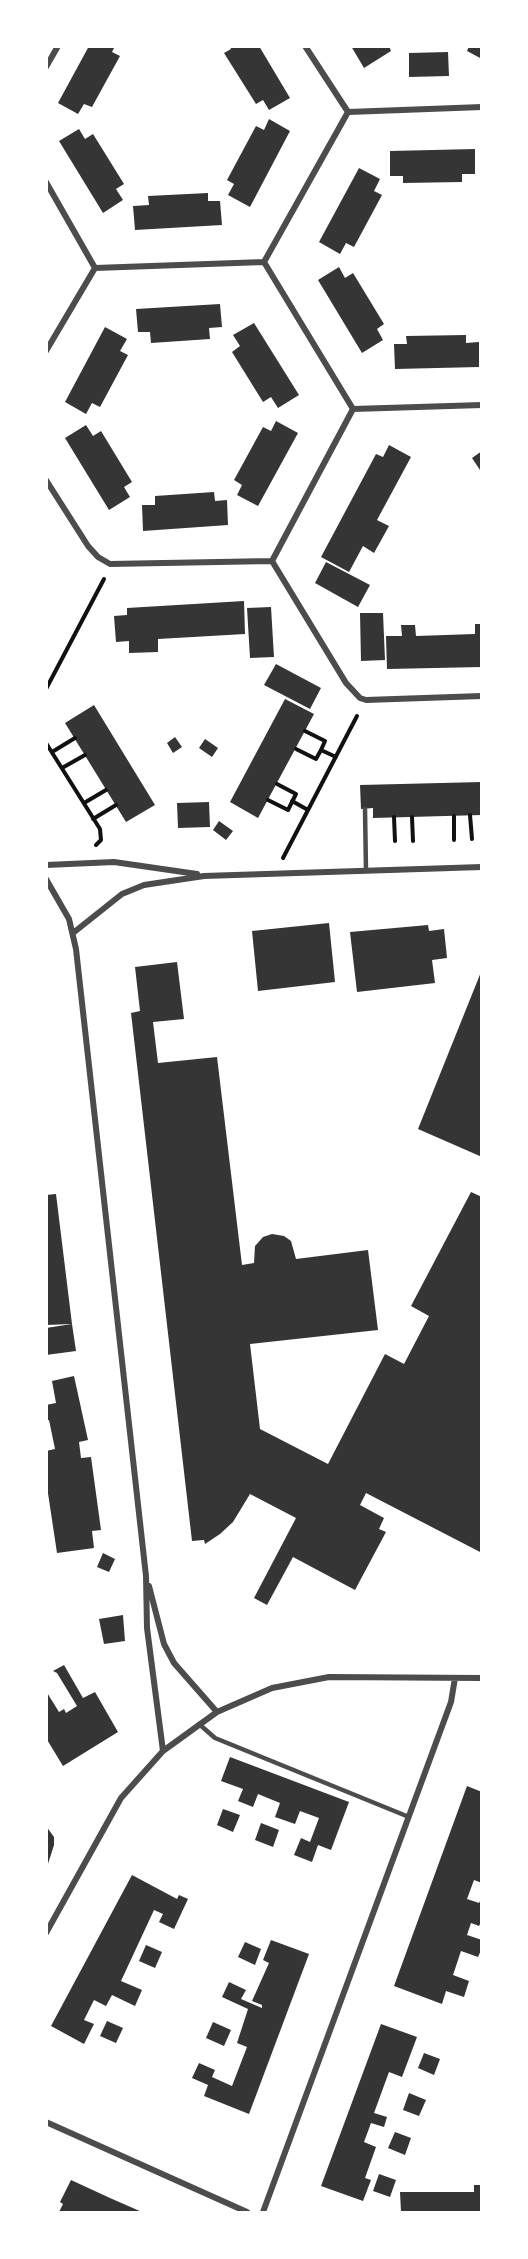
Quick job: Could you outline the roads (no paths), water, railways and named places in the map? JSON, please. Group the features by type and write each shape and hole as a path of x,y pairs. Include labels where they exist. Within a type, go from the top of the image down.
{"street":[{"path":"46,67 58,46"},
{"path":"305,46 348,112"},
{"path":"348,112 482,107"},
{"path":"264,262 348,112"},
{"path":"46,182 95,268"},
{"path":"95,268 264,262"},
{"path":"264,262 353,409"},
{"path":"46,351 95,268"},
{"path":"353,409 482,405"},
{"path":"272,561 353,409"},
{"path":"46,480 88,546 98,557 110,564 272,561"},
{"path":"272,561 354,693 366,700 482,696"},
{"path":"46,865 114,862 204,876"},
{"path":"73,933 129,890 204,876 482,867"},
{"path":"46,879 66,913 73,933 146,1576 147,1628 163,1750"},
{"path":"146,1576 164,1644 174,1663 217,1712"},
{"path":"46,1933 121,1798 163,1750 217,1712 272,1688 329,1677 482,1678"},
{"path":"263,2212 451,1702 455,1678"},
{"path":"46,2122 247,2212"}],"lane":[{"path":"365,809 366,871"},
{"path":"199,1724 215,1738 409,1817"}]}
